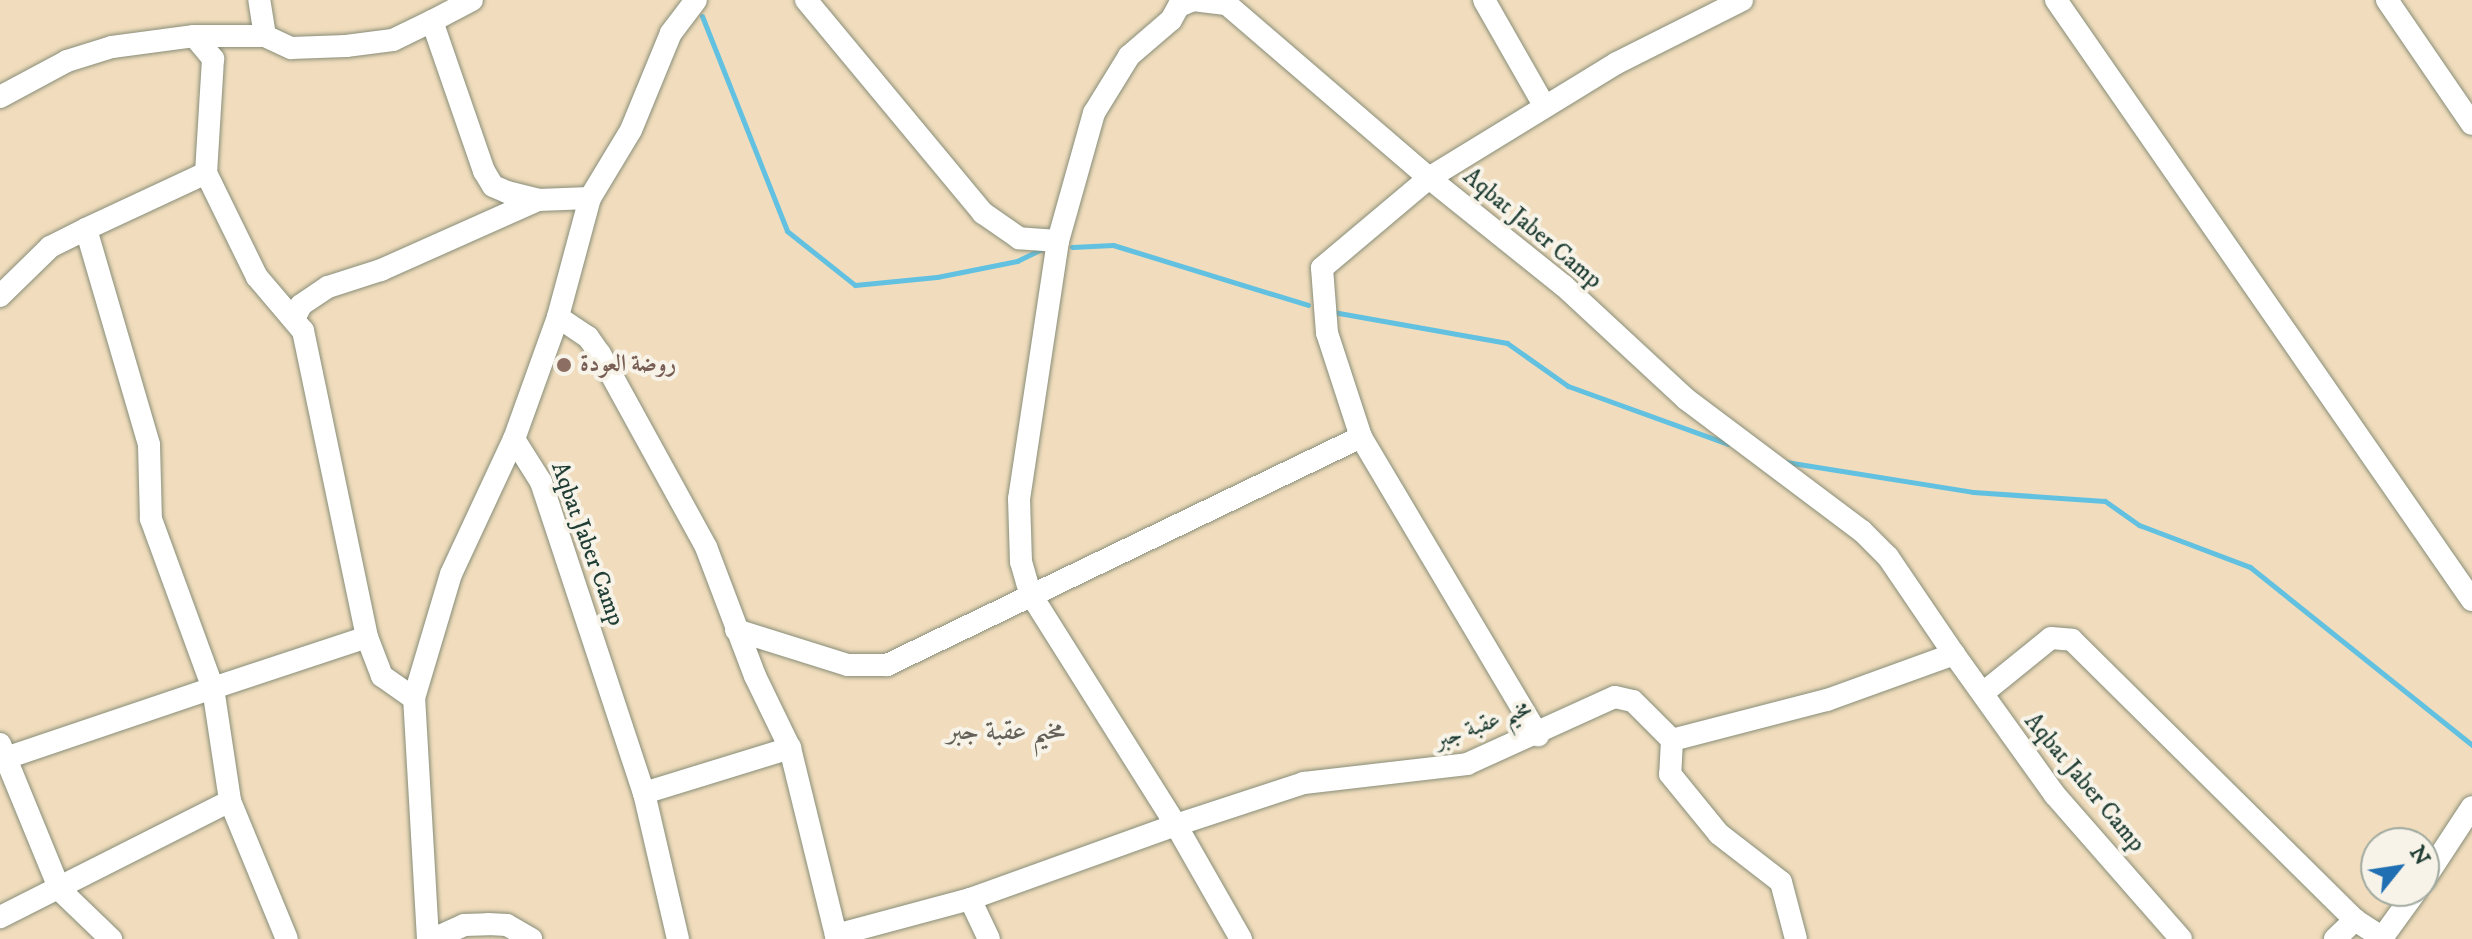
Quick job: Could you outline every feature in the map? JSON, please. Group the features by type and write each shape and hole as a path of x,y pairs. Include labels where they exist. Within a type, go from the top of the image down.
{"street":[{"path":"259,0 265,36"},
{"path":"0,97 67,61 112,47 194,36 265,36 291,48 393,40 472,0"},
{"path":"531,939 507,925 488,924 464,925 431,939 414,698 451,574 514,439 558,317 573,250 590,198 631,130 671,33 696,0"},
{"path":"806,0 983,213 1019,238 1058,241"},
{"path":"1241,939 1176,825 1030,593 1021,562 1019,499 1058,241 1094,113 1129,56 1171,20 1181,3 1193,0 1224,2 1429,178 1544,105 1742,0"},
{"path":"1484,0 1544,105"},
{"path":"2056,0 2472,600"},
{"path":"2387,0 2472,124"},
{"path":"432,21 484,171 493,186 538,200 590,198"},
{"path":"194,36 213,59 206,173 257,277 295,317 309,346 367,637 382,676 414,698"},
{"path":"0,296 50,247 206,173"},
{"name":"Aqbat Jaber Camp","path":"1361,437 1327,333 1322,268 1429,178 1564,286 1686,399 1862,531 1888,557 2055,795 2181,939"},
{"path":"295,317 301,305 328,287 381,270 538,200"},
{"path":"86,229 149,445 151,519 213,688 230,801 287,939"},
{"path":"558,317 588,337 600,354 706,547 736,630 790,748 832,938"},
{"path":"736,630 874,668 1361,437 1538,735"},
{"name":"Aqbat Jaber Camp","path":"514,439 541,482 644,793 678,939"},
{"path":"111,939 60,890 2,753 367,637"},
{"path":"1983,693 2051,638 2072,640 2355,920 2383,938 2405,907"},
{"path":"1796,939 1781,882 1719,834 1670,774 1672,740 1827,700 1954,654"},
{"name":"مخيم عقبة جبر","path":"832,938 970,899 1304,783 1467,764 1538,735 1615,697 1633,701 1672,740"},
{"path":"644,793 790,748"},
{"path":"0,917 60,890 230,801"},
{"path":"2440,856 2472,807"},
{"path":"970,899 989,939"},
{"path":"2335,939 2355,920"}],"waterway":[{"path":"702,16 787,231 855,285 937,277 1017,261 1042,249"},
{"path":"1072,247 1113,245 1308,305"},
{"path":"1333,312 1507,343 1568,386 1728,444"},
{"path":"1786,462 1973,492 2105,501 2139,525 2250,567 2472,745"}],"place":[{"name":"روضة العودة","path":"564,365"}],"district":[{"name":"مخيم عقبة جبر","path":"1006,731"}]}
